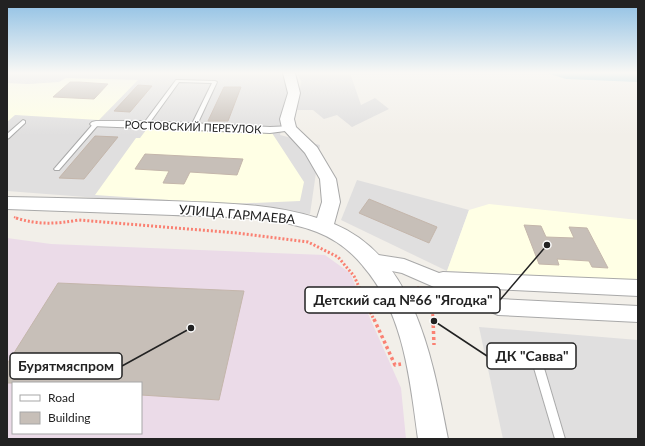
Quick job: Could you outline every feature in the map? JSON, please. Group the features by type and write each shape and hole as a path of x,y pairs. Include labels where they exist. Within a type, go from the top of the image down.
{"street":[{"path":"294,94 287,119 289,128 311,150 328,179 331,202 324,227"},
{"name":"РОСТОВСКИЙ ПЕРЕУЛОК","path":"96,124 146,124 270,130 289,128"},
{"name":"УЛИЦА ГАРМАЕВА","path":"7,202 220,210 293,218 324,227 346,239 372,261 385,279 399,303 411,333 424,378 433,439"},
{"path":"372,261 404,266 498,307 638,314"},
{"path":"434,279 638,288"}],"lane":[{"path":"146,124 168,94"},
{"path":"194,126 209,94"},
{"path":"7,137 23,122"},
{"path":"57,169 96,124"},
{"path":"539,368 560,439"}],"path":[{"path":"7,217 18,217 32,223 55,224 79,220 237,232 308,242 338,257 354,276 395,365 418,361"}],"shaded area":[{"path":"7,94 291,94 280,135 320,145 310,214 7,191"},
{"path":"7,94 125,94 99,120 15,115 7,122"},
{"path":"299,94 357,94 361,105 375,98 389,109 352,127 337,115 324,119 313,110 297,110"},
{"path":"149,126 272,133 304,182 300,201 229,204 95,195 136,138 140,138"},
{"path":"357,180 469,210 447,271 341,220"},
{"path":"489,204 638,220 638,280 447,271 469,210"},
{"path":"7,238 51,244 325,255 350,273 401,388 406,439 7,439"},
{"path":"479,327 638,340 638,439 503,439"}],"building":[{"path":"57,94 99,94 94,99 53,97"},
{"path":"130,94 145,94 130,112 114,111"},
{"path":"221,94 238,94 228,121 208,121"},
{"path":"95,136 118,137 84,179 59,178"},
{"path":"145,154 243,159 237,175 190,172 184,184 163,183 169,171 135,169"},
{"path":"369,199 437,227 429,243 359,213"},
{"path":"524,225 541,226 546,237 574,238 569,227 587,228 608,268 592,267 589,261 557,259 559,265 539,264"},
{"path":"58,283 244,291 219,400 142,395 142,382 7,383 7,364"}],"place":[{"name":"Детский сад №66 \"Ягодка\"","path":"547,245"},
{"name":"ДК \"Савва\"","path":"434,321"},
{"name":"Бурятмяспром","path":"191,328"}]}
